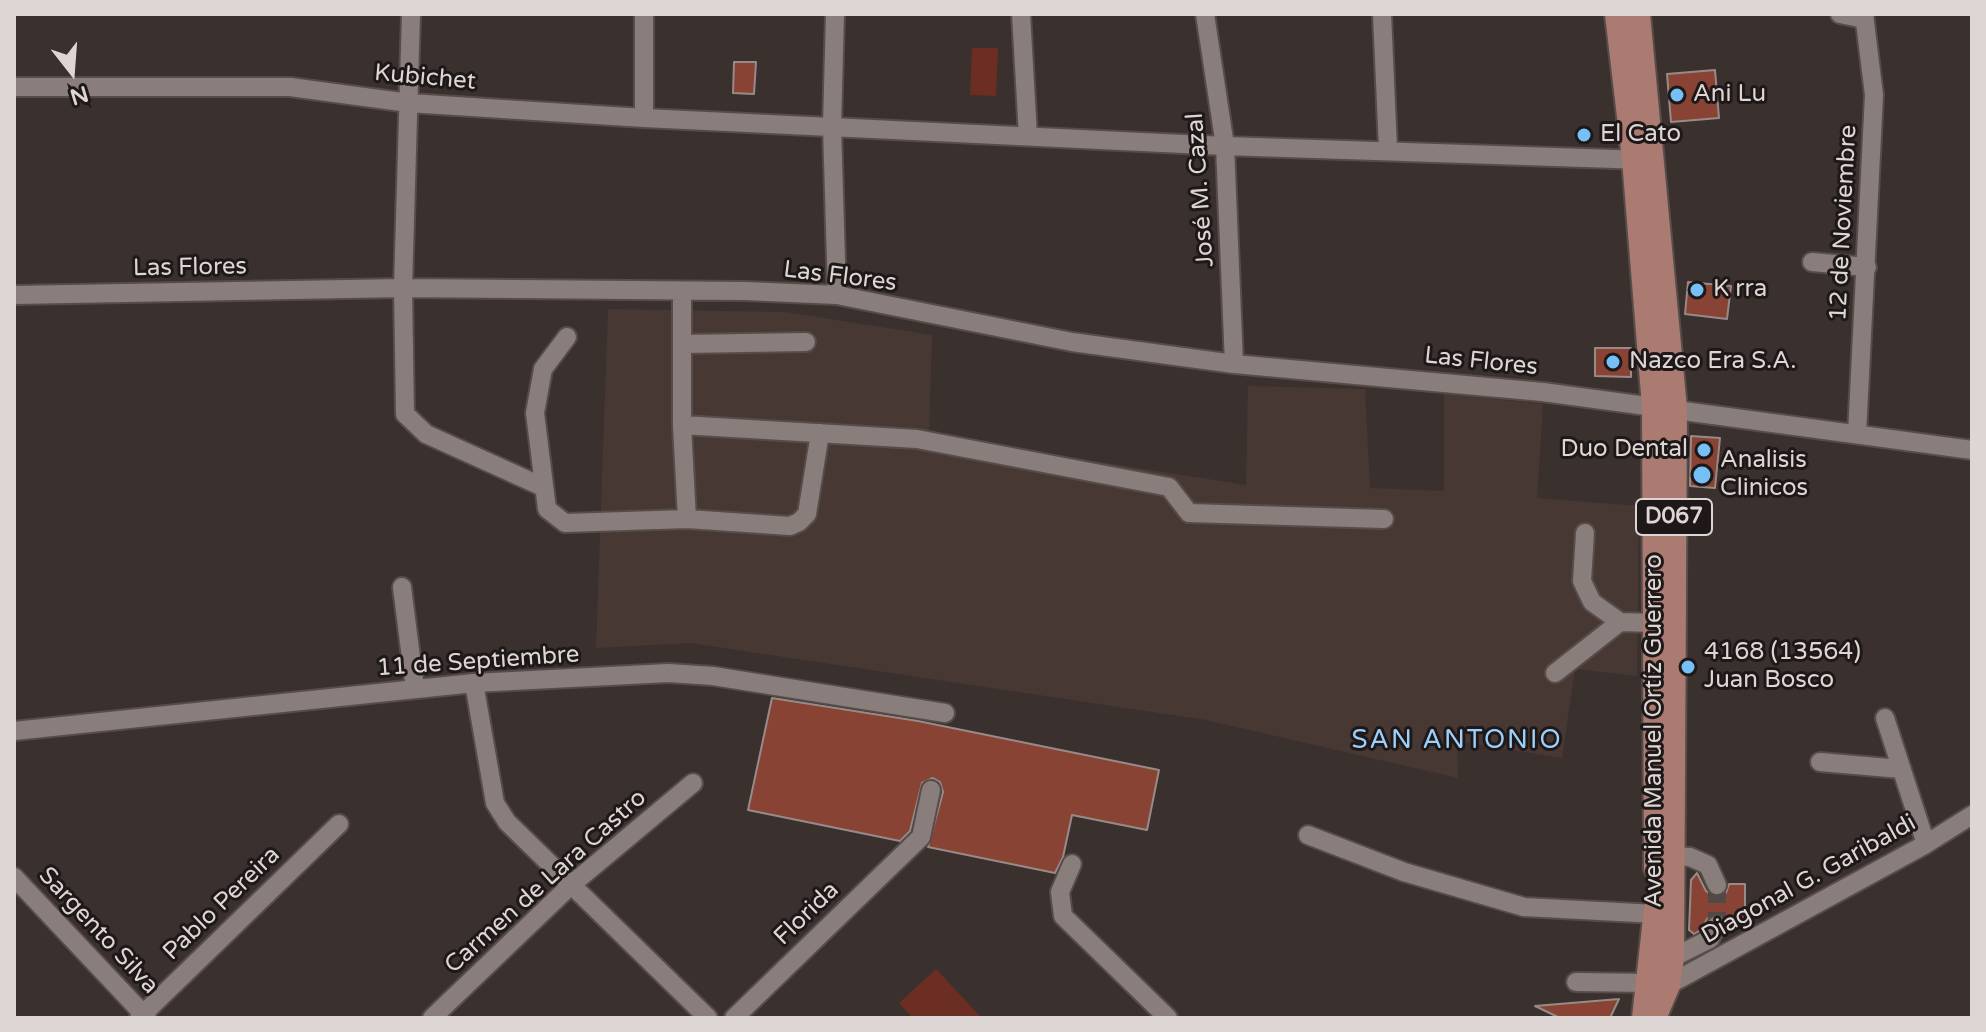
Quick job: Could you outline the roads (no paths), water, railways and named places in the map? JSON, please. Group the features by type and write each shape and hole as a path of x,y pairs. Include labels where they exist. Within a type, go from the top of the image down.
{"main road":[{"name":"Avenida Manuel Ortíz Guerrero","path":"1617,14 1644,160"},
{"name":"Avenida Manuel Ortíz Guerrero","path":"1638,14 1644,160 1664,407 1672,856 1672,958 1644,1018"},
{"name":"Avenida Manuel Ortíz Guerrero","path":"1654,1018 1659,984 1655,623 1664,407"}],"street":[{"path":"411,14 403,288 405,414 426,434 543,487"},
{"path":"644,14 644,118"},
{"path":"835,14 832,126 837,295"},
{"path":"1021,14 1028,136"},
{"name":"José M. Cazal","path":"1205,14 1225,146 1234,364"},
{"path":"1382,14 1388,149"},
{"path":"1840,14 1864,17"},
{"name":"12 de Noviembre","path":"1857,434 1874,95 1864,17"},
{"name":"Kubichet","path":"14,87 290,87 409,103 644,118 1225,146 1388,149 1644,160"},
{"path":"1812,262 1867,267"},
{"name":"Las Flores","path":"14,295 403,288 837,295 1072,342 1234,364 1543,392 1972,450"},
{"path":"682,291 682,425 687,519"},
{"path":"567,337 543,369 535,413 547,509 565,523 687,519 790,526 807,514 820,433"},
{"path":"682,344 806,342"},
{"path":"682,425 917,439 1169,487 1189,513 1384,519"},
{"path":"1585,533 1582,581 1585,593 1592,602 1620,622 1655,623"},
{"path":"402,587 415,689"},
{"path":"1555,673 1620,622"},
{"name":"11 de Septiembre","path":"14,731 474,683 668,673 713,676 945,713"},
{"path":"474,683 495,803 507,822 708,1018"},
{"path":"1885,718 1926,844"},
{"path":"1820,762 1901,769"},
{"name":"Carmen de Lara Castro","path":"432,1018 571,885 693,783"},
{"name":"Florida","path":"734,1018 921,837 931,790"},
{"name":"Diagonal G. Garibaldi","path":"1659,984 1700,967 1926,844 1972,815"},
{"name":"Pablo Pereira","path":"143,1017 339,824"},
{"path":"1308,835 1404,872 1524,907 1656,914"},
{"path":"1672,856 1690,857 1708,865 1717,885"},
{"path":"1072,864 1060,892 1063,916 1168,1018"},
{"name":"Sargento Silva","path":"14,877 143,1017"},
{"path":"1672,958 1710,939 1717,925"},
{"path":"1698,947 1700,967"},
{"path":"1576,982 1659,984"}],"tunnel":[{"path":"1717,885 1717,925"}],"place":[{"name":"Ani Lu","path":"1677,95"},
{"name":"El Cato","path":"1584,135"},
{"name":"K rra","path":"1697,290"},
{"name":"Nazco Era S.A.","path":"1613,362"},
{"name":"Duo Dental","path":"1704,450"},
{"name":"Analisis Clinicos","path":"1702,475"},
{"name":"4168 (13564) Juan Bosco","path":"1688,667"}],"district":[{"name":"SAN ANTONIO","path":"1457,741"}]}
